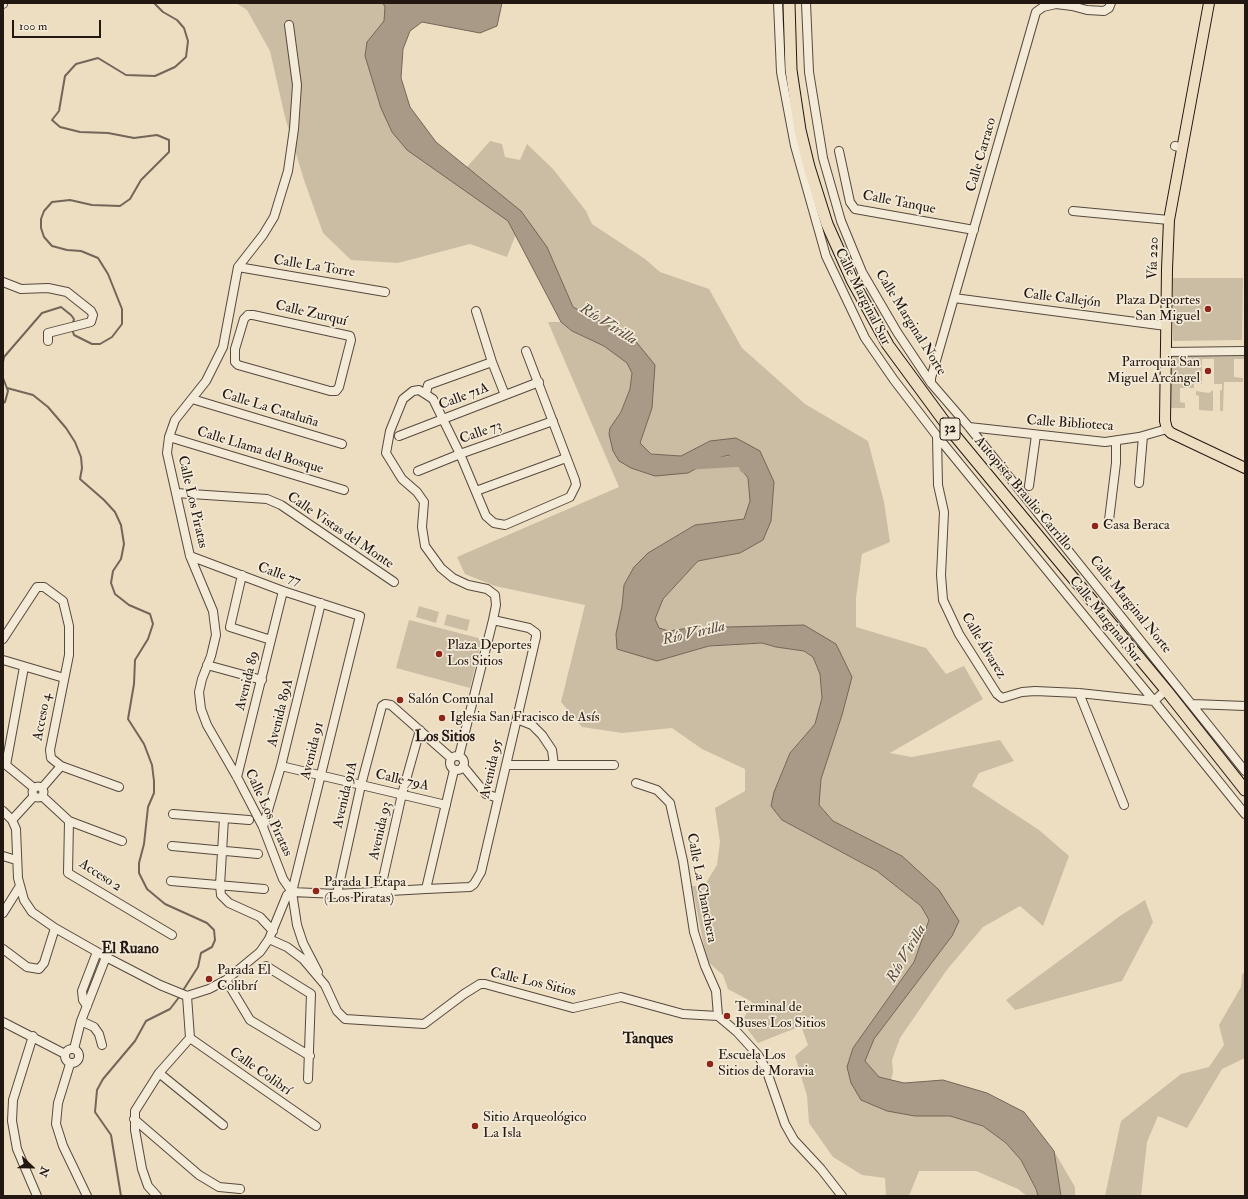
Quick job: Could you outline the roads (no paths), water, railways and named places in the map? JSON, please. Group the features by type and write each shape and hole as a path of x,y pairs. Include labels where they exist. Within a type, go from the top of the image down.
{"highway":[{"name":"Autopista Braulio Carrillo","path":"789,3 791,70 796,132 827,224 852,280 888,345 952,432 1166,690 1245,790"}],"main road":[{"name":"Vía 220","path":"1167,429 1166,326 1169,220 1179,147 1209,3"},
{"path":"1167,429 1171,433 1245,468"}],"street":[{"name":"Calle Marginal Sur","path":"778,3 781,72 826,256 865,338 894,380 937,436 1154,700 1245,814"},
{"name":"Calle Marginal Norte","path":"806,3 809,72 823,158 841,221 862,272 897,332 931,383 969,427 1193,704 1245,771"},
{"name":"Calle Carraco","path":"931,383 931,378 1036,12 1036,3"},
{"path":"1036,12 1042,8 1056,4 1087,10 1104,11 1109,8 1111,3"},
{"name":"Calle Los Piratas","path":"289,26 297,85 294,129 288,171 274,216 263,235 238,268 222,348 206,381 175,420 165,452 190,556 213,611 216,636 212,656 207,665 199,692 201,710 207,725 238,776 262,827 283,879 292,892"},
{"name":"Calle Tanque","path":"839,151 850,202 855,209 974,230"},
{"path":"1073,211 1169,220"},
{"name":"Calle La Torre","path":"238,268 385,292"},
{"path":"3,282 21,289 48,288 67,292 91,311 93,315 91,322 48,334 48,341"},
{"name":"Calle Callejón","path":"954,298 1166,326"},
{"path":"476,311 492,362 505,395"},
{"name":"Calle Zurquí","path":"253,315 345,334 350,336 351,340 339,387 336,390 330,391 238,366 235,362 235,349 244,319 253,315"},
{"path":"222,348 235,349"},
{"path":"426,889 454,770 449,763 455,757 496,605 495,595 486,588 468,585 453,578 441,568 425,546 422,527 424,502 417,492 402,479 386,453 390,430 403,399 413,391 419,390 426,393 433,399 460,454 486,516 494,523 505,524 570,497 576,485 539,382 526,351"},
{"path":"1166,352 1245,351"},
{"path":"426,393 428,385 492,362"},
{"name":"Calle 71A","path":"399,436 539,382"},
{"path":"914,405 925,397"},
{"name":"Calle La Cataluña","path":"192,399 342,444"},
{"name":"Calle 73","path":"418,471 460,454 553,421"},
{"name":"Calle Biblioteca","path":"969,427 1099,442 1116,441 1143,436 1167,429"},
{"path":"1029,486 1036,435"},
{"name":"Calle Álvarez","path":"937,436 938,485 944,512 941,585 945,606 979,668 1002,698 1022,692 1035,691 1079,693 1154,700"},
{"path":"1140,483 1143,436"},
{"name":"Calle Llama del Bosque","path":"169,437 344,490"},
{"path":"1109,520 1116,463 1116,441"},
{"path":"476,491 566,458"},
{"name":"Calle Vistas del Monte","path":"176,493 267,499 281,505 394,582"},
{"name":"Calle 77","path":"190,556 282,591 360,616"},
{"path":"242,576 230,626 271,640"},
{"name":"Acceso 4","path":"3,639 37,587 44,587 63,601 69,626 69,655 50,750 51,758 61,766"},
{"name":"Avenida 89","path":"238,776 282,591"},
{"name":"Avenida 89A","path":"262,827 281,766 321,603"},
{"name":"Avenida 91","path":"292,892 360,616"},
{"name":"Avenida 95","path":"292,892 337,894 426,889 463,889 474,884 481,872 536,633 530,628 493,620"},
{"path":"3,660 64,678"},
{"path":"207,665 262,680"},
{"path":"24,667 6,765 69,821 122,841"},
{"path":"1154,700 1166,690"},
{"path":"1079,693 1124,805"},
{"name":"Avenida 91A","path":"337,894 361,785 381,709 385,704 391,705 420,730"},
{"path":"1193,704 1245,706"},
{"path":"517,719 532,726 542,735 552,750 554,765"},
{"path":"420,730 455,757 463,759 463,766 486,794 498,798"},
{"name":"Avenida 93","path":"380,892 402,794 420,730"},
{"path":"506,765 614,764"},
{"path":"12,820 61,766 119,787"},
{"name":"Calle 79A","path":"281,766 446,805"},
{"path":"454,770 459,770 463,766"},
{"name":"Calle La Chanchera","path":"636,783 657,790 670,803 683,861 694,932 705,966 716,991 718,1016"},
{"path":"3,811 12,820 18,837 16,860 20,886 24,900 32,912 56,928 106,957 160,985 187,996 209,989 226,980 260,952 269,939 287,895 292,892 297,925 303,943 325,985"},
{"path":"173,814 249,820"},
{"path":"224,819 221,851 220,891 225,900 260,917 272,931"},
{"name":"Acceso 2","path":"69,821 68,873 172,935"},
{"path":"172,846 258,854"},
{"path":"3,856 16,860"},
{"path":"171,881 264,889"},
{"path":"3,913 20,886"},
{"path":"3,949 27,967 39,969 44,963 56,928"},
{"name":"Calle Los Sitios","path":"269,939 295,952 325,985 337,1011 343,1018 426,1024 464,994 480,984 485,984 573,1008 621,997 683,1014 718,1016"},
{"path":"87,1006 83,1000 82,991 97,952"},
{"path":"74,1050 81,1021 106,957"},
{"path":"266,966 311,994 308,1079"},
{"path":"226,980 250,1020 310,1056"},
{"path":"157,1196 148,1186 142,1169 134,1119 137,1106 160,1073 190,1038 187,996"},
{"path":"718,1016 737,1032 758,1055 766,1069 785,1124 794,1140 821,1169 842,1196"},
{"path":"81,1021 94,1027 99,1034 102,1045"},
{"path":"3,1022 33,1036 65,1054 65,1058 70,1064"},
{"path":"33,1036 13,1100 12,1122 17,1149 37,1196"},
{"name":"Calle Colibrí","path":"190,1038 316,1126"},
{"path":"65,1054 69,1050 78,1052 79,1057 77,1062 70,1064"},
{"path":"70,1064 58,1103 56,1124 63,1146 87,1196"},
{"path":"160,1073 223,1125"},
{"path":"134,1119 199,1175 219,1187 240,1189"}],"water":[{"path":"383,3 502,3 497,26 480,33 422,22 410,31 403,49 401,78 410,107 436,142 521,211 547,247 573,307 633,338 655,365 652,408 640,443 651,454 681,456 710,441 736,438 760,451 774,482 771,521 763,540 740,553 698,561 663,599 655,619 659,628 669,631 690,628 804,625 836,644 852,677 842,715 821,779 819,805 833,821 902,856 939,890 959,921 952,936 874,1039 865,1061 879,1077 904,1083 943,1080 987,1093 1024,1112 1054,1151 1061,1196 1038,1196 1021,1160 1006,1143 983,1126 950,1116 915,1116 887,1111 861,1100 851,1083 847,1067 853,1048 914,962 929,920 921,906 877,871 782,820 771,806 774,792 790,753 815,724 822,698 820,674 813,657 804,651 776,647 762,643 709,646 657,661 617,649 616,634 622,606 624,585 634,567 648,553 695,525 744,519 750,501 748,478 729,455 714,459 688,473 655,476 631,468 619,461 613,451 609,434 610,428 621,412 630,389 632,373 627,363 604,346 572,331 561,322 508,221 407,150 392,132 381,108 365,56 367,42 384,21 385,7"}],"waterway":[{"path":"72,329 74,335 92,344 100,344 112,337 122,324 122,309 108,274 98,258 81,251 67,250 52,246 44,237 41,228 41,219 44,211 52,202 70,200 92,205 120,206 130,199 141,180 169,152 169,140 157,135 134,138 108,133 80,132 60,127 52,120 59,111 65,76 76,64 98,58 126,75 155,76 175,67 186,57 188,41 184,28 177,20 163,12 154,3"},
{"path":"3,362 4,357 42,313 61,307 71,315 74,319 73,323"},
{"path":"3,378 8,391 5,402 3,403"},
{"path":"7,388 33,395 48,407 66,428 75,442 81,457 82,468 80,479 115,512 121,525 124,544 121,559 113,571 111,583 115,594 129,605 150,614 153,624 148,639 135,660 134,684 128,719 144,744 152,765 154,781 154,793 148,807 144,844 139,863 139,873 147,889 165,904 207,923 214,930 215,940 212,947 201,953 198,967 182,992"},
{"name":"Río Virilla","path":"693,464 743,461 745,468"},
{"path":"121,1196 111,1135 95,1112 97,1090 103,1079 135,1041 146,1021 170,1009 180,996"}],"place":[{"name":"Plaza Deportes San Miguel","path":"1208,309"},
{"name":"Parroquia San Miguel Arcángel","path":"1208,371"},
{"name":"Casa Beraca","path":"1095,526"},
{"name":"Plaza Deportes Los Sitios","path":"439,654"},
{"name":"Salón Comunal","path":"400,700"},
{"name":"Iglesia San Fracisco de Asís","path":"442,718"},
{"name":"Parada I Etapa (Los Piratas)","path":"316,891"},
{"name":"Parada El Colibrí","path":"209,979"},
{"name":"Terminal de Buses Los Sitios","path":"727,1016"},
{"name":"Escuela Los Sitios de Moravia","path":"710,1064"},
{"name":"Sitio Arqueológico La Isla","path":"475,1126"}],"district":[{"name":"Los Sitios","path":"445,738"},
{"name":"El Ruano","path":"130,950"},
{"name":"Tanques","path":"648,1040"}]}
